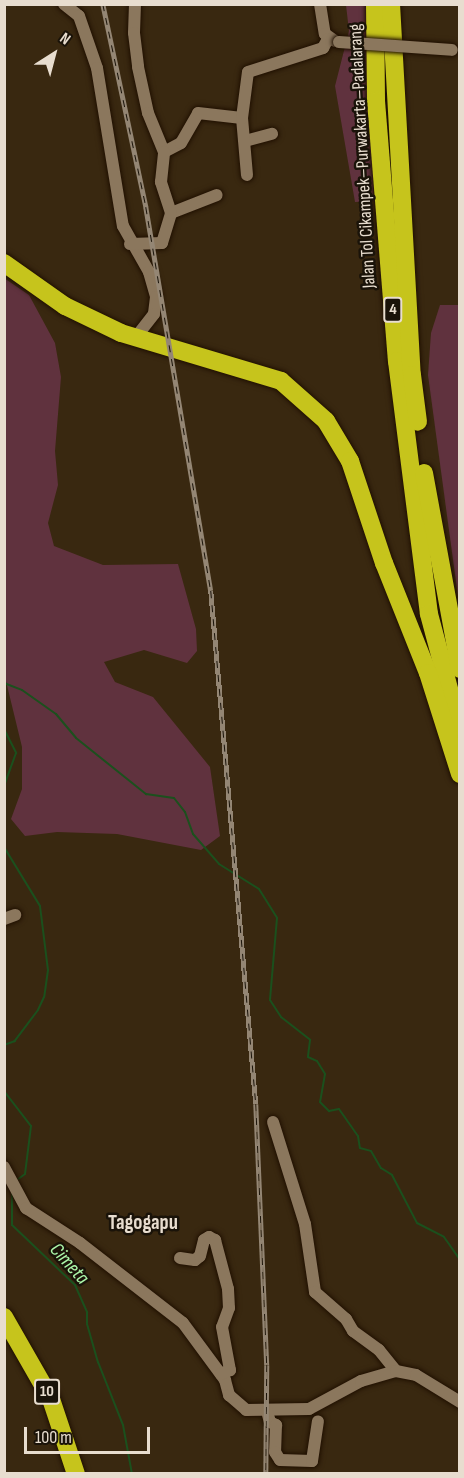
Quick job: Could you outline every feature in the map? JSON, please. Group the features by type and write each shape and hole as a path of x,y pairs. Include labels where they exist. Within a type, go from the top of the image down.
{"highway":[{"name":"Jalan Tol Cikampek–Purwakarta–Padalarang","path":"375,4 376,101 397,361 429,614 459,730"},
{"name":"Jalan Tol Cikampek–Purwakarta–Padalarang","path":"391,4 412,375 430,514 459,669"},
{"path":"4,263 65,306 135,338 262,373 295,391 326,421 350,461 428,673 459,774"},
{"name":"10","path":"4,1317 51,1399 76,1473"}],"street":[{"path":"64,4 79,15 97,68 121,216 130,244 149,272 156,297 154,315 135,338"},
{"path":"130,244 162,243 171,213 162,182 164,152 148,113 138,67 134,33 135,4"},
{"path":"320,4 334,40"},
{"path":"246,174 242,118 248,72 323,48 334,40 456,50"},
{"path":"164,152 181,143 198,113 242,118"},
{"path":"245,141 272,135"},
{"path":"171,213 216,195"},
{"path":"273,1122 305,1224 315,1292 346,1319 353,1331 379,1350 396,1371"},
{"path":"4,1167 16,1195 26,1208 172,1313 221,1374 236,1403 246,1410 309,1409 361,1381 396,1371 416,1375 459,1402"},
{"path":"180,1258 195,1260 200,1256 204,1240 209,1237 215,1240 228,1289 229,1308 222,1327 230,1370 221,1374"},
{"path":"267,1411 270,1422 276,1425 275,1452 280,1460 312,1461 318,1421"}],"shaded area":[{"path":"346,5 367,5 374,201 355,202 335,86 349,31"},
{"path":"4,278 29,295 55,343 61,377 55,451 58,485 48,523 54,546 103,565 178,564 196,629 197,651 187,663 144,650 104,662 115,682 153,697 210,767 220,836 201,850 117,834 57,832 25,836 11,819 22,789 22,747 4,673"},
{"path":"440,305 459,305 459,604 428,375 431,333"}],"waterway":[{"path":"4,683 22,690 56,714 76,738 146,794 174,798 185,812 193,834 219,864 259,889 277,918 270,1000 281,1017 310,1040 308,1057 317,1061 325,1074 320,1102 329,1111 339,1109 358,1136 360,1148 371,1151 381,1168 392,1175 417,1223 444,1237 460,1260"},
{"name":"Cimeta","path":"4,729 16,753 4,786"},
{"name":"Cimeta","path":"4,847 40,906 48,970 44,997 38,1010 15,1041 4,1045"},
{"name":"Cimeta","path":"4,1091 31,1126 25,1174 17,1180"},
{"name":"Cimeta","path":"12,1190 12,1225 75,1285 87,1312 87,1324 98,1362 123,1425 132,1474"},
{"name":"Cimeta","path":"372,1474 388,1474"}],"railway":[{"path":"103,4 146,207 211,591 256,1104 267,1365 266,1474"}],"district":[{"name":"Tagogapu","path":"143,1223"}]}
